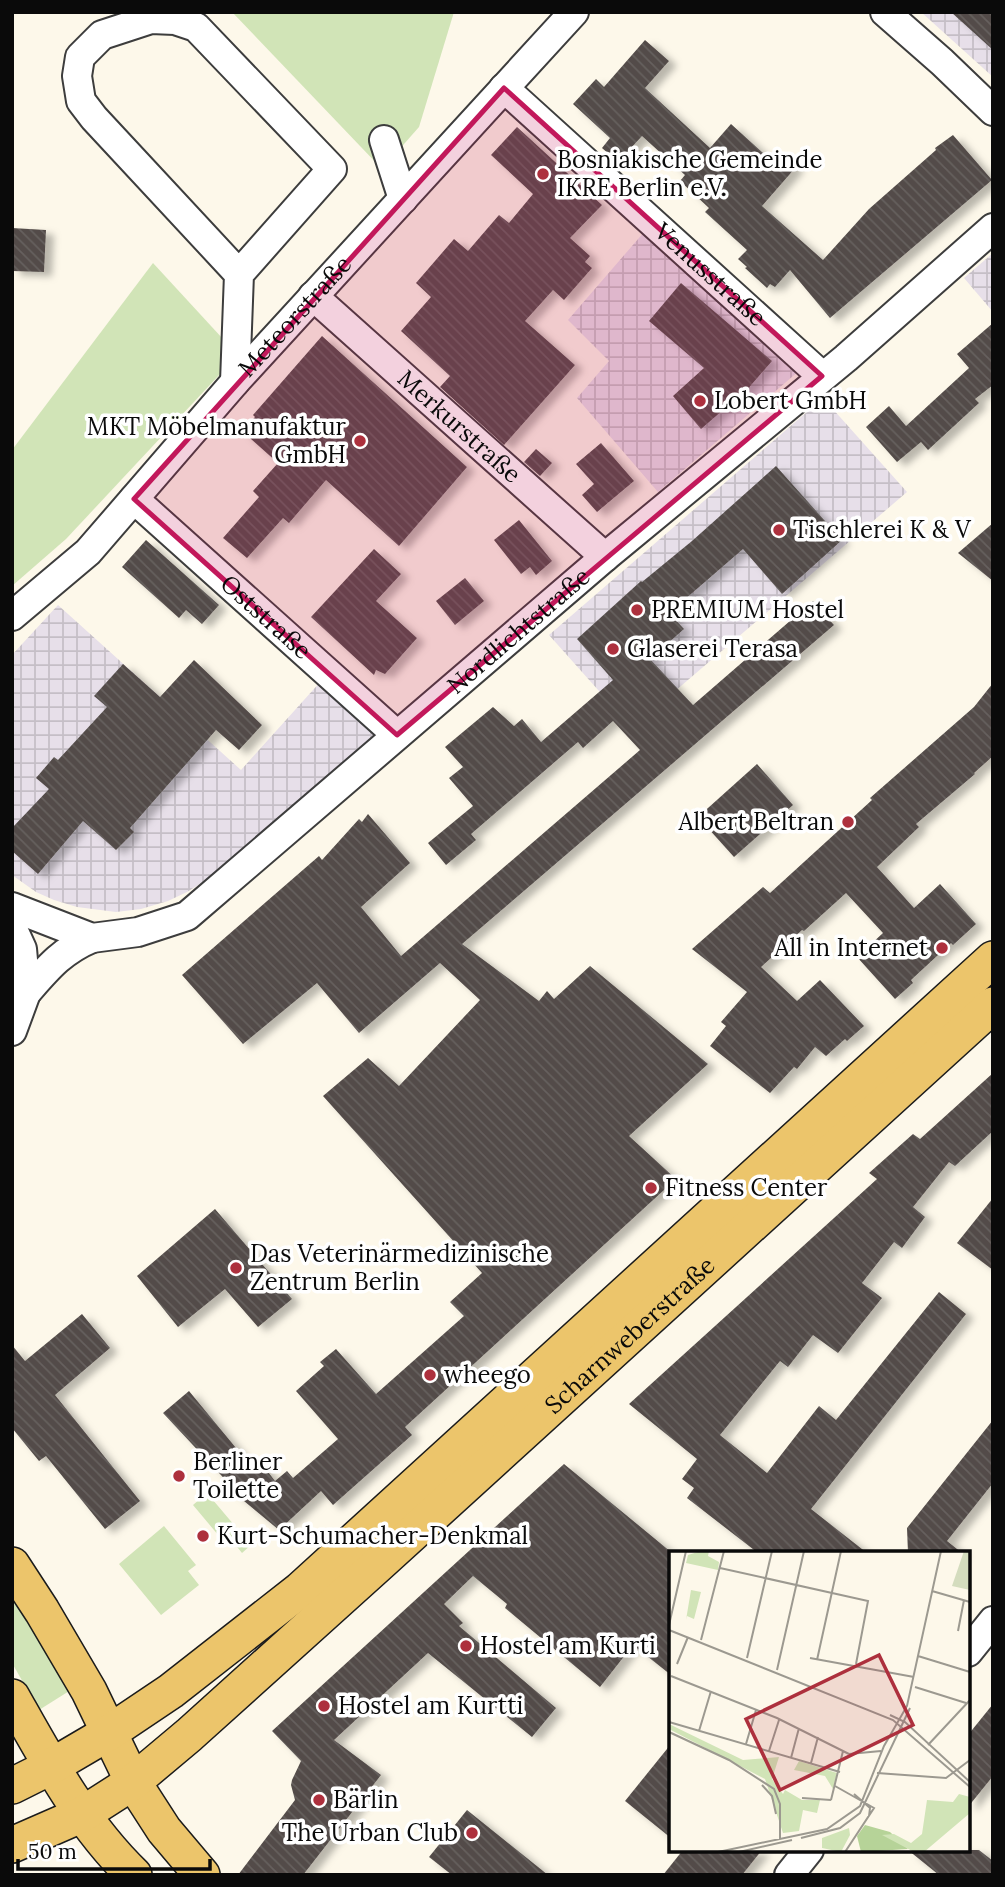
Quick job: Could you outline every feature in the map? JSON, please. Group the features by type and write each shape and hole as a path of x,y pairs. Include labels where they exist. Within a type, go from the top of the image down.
{"main road":[{"name":"Scharnweberstraße","path":"12,1786 110,1732 171,1691 300,1590 993,959"},
{"name":"Scharnweberstraße","path":"12,1844 83,1814 133,1782 269,1665 993,1005"},
{"path":"12,1565 89,1691 133,1782 186,1869"},
{"path":"12,1697 83,1814 111,1853 134,1875"}],"street":[{"name":"Meteorstraße","path":"12,616 88,552 235,382 574,12"},
{"path":"885,12 993,111"},
{"path":"235,382 239,274 332,169 196,27 175,20 150,19 102,35 80,57 77,76 81,100 94,118 239,274"},
{"name":"Venusstraße","path":"504,88 822,376"},
{"path":"384,140 403,199"},
{"name":"Nordlichtstraße","path":"12,908 92,938 138,932 187,916 605,557 846,358 993,228"},
{"name":"Merkurstraße","path":"313,296 605,557"},
{"name":"Oststraße","path":"134,499 397,735"},
{"path":"12,927 22,950 26,993"},
{"path":"12,1031 26,993 55,959 92,938"},
{"path":"970,1650 993,1621"},
{"path":"789,1875 807,1852"}],"highlighted area":[{"path":"504,88 822,376 397,735 134,499"}],"shaded area":[{"path":"921,12 993,12 993,77"},
{"path":"645,231 800,370 658,492 577,398 609,361 568,320"},
{"path":"993,253 993,312 964,278"},
{"path":"823,398 907,492 632,728 549,635"},
{"path":"58,605 241,770 322,680 379,731 206,880 187,892 141,909 116,912 77,907 54,900 36,892 12,875 12,655"}],"green space":[{"path":"232,12 454,12 419,127 382,169"},
{"path":"153,263 223,339 221,373 66,539 12,586 12,450"},
{"path":"207,1493 251,1545 242,1553 230,1538 224,1542 193,1505"},
{"path":"164,1526 196,1565 188,1571 199,1585 161,1615 119,1564"},
{"path":"12,1583 74,1688 39,1710 12,1663"}],"building":[{"path":"951,12 993,12 993,50"},
{"path":"645,40 669,61 645,88 710,148 731,124 773,162 781,153 796,167 762,206 823,260 869,209 936,150 935,148 953,135 992,180 830,318 790,270 775,287 770,284 767,288 745,268 747,267 738,259 747,250 705,212 709,208 680,181 685,175 642,136 618,162 602,148 610,138 573,104 596,79 604,87"},
{"path":"517,127 602,205 570,238 590,256 585,262 592,268 564,300 553,290 525,321 575,365 504,445 440,387 450,376 401,331 431,297 416,283 454,239 468,251 499,215 509,223 533,194 491,155"},
{"path":"12,228 46,230 44,272 12,271"},
{"path":"681,283 772,361 739,399 738,397 701,429 673,396 704,368 649,321"},
{"path":"993,323 993,385 975,399 979,403 928,450 921,442 897,462 866,427 889,406 906,426 969,368 957,354"},
{"name":"MKT Möbelmanufaktur GmbH","path":"322,336 467,467 399,546 326,480 289,523 283,518 247,558 223,538 259,497 253,491 278,463 242,431"},
{"path":"601,443 634,481 597,512 582,495 594,484 576,464"},
{"path":"536,449 552,463 540,476 524,462"},
{"path":"776,466 842,540 782,594 743,549 669,613 684,629 650,659 693,705 813,601 834,625 462,944 539,1001 547,991 554,999 590,966 708,1064 629,1136 676,1179 405,1427 412,1435 333,1505 321,1491 279,1530 232,1491 234,1489 163,1413 189,1391 255,1471 262,1464 275,1481 287,1471 293,1478 338,1439 296,1391 324,1366 320,1362 336,1349 376,1394 464,1316 450,1302 482,1273 323,1096 368,1058 399,1086 480,1000 440,963 359,1033 317,983 243,1044 182,975 319,856 322,860 359,819 362,822 368,814 410,863 361,907 401,956 640,750 613,721 583,748 578,742 471,834 476,840 446,865 428,843 473,806 449,778 463,767 445,747 493,707 514,726 522,719 541,742 613,680 577,639"},
{"path":"519,520 552,561 536,575 530,567 521,574 494,540"},
{"path":"993,523 993,581 958,553"},
{"path":"146,540 219,605 202,624 186,610 179,618 122,567"},
{"path":"374,549 401,574 376,601 417,638 385,674 376,670 374,675 311,617"},
{"path":"465,578 484,601 455,625 436,601"},
{"path":"194,660 262,725 239,750 216,730 130,828 134,832 116,850 83,821 38,874 12,851 12,828 49,789 36,778 54,757 58,760 107,707 94,696 123,664 160,697"},
{"path":"993,683 993,756 916,824 919,827 877,867 914,908 940,884 976,924 911,980 913,983 895,999 857,957 883,933 846,893 761,967 797,1001 820,980 864,1026 826,1056 815,1047 797,1069 794,1067 770,1093 710,1046 726,1026 721,1022 747,992 692,949 763,887 770,893 872,800 870,798 974,707"},
{"path":"757,764 793,805 734,857 698,817"},
{"path":"993,1073 993,1131 955,1166 949,1162 913,1207 925,1217 902,1248 894,1242 862,1283 882,1298 838,1353 813,1335 788,1367 780,1361 720,1435 767,1473 819,1406 836,1420 939,1292 966,1314 811,1509 864,1551 755,1551 687,1498 694,1488 682,1479 697,1459 629,1404 877,1179 869,1173 913,1134 920,1139"},
{"path":"993,1198 993,1270 957,1243"},
{"path":"215,1209 292,1299 258,1327 225,1289 178,1327 137,1276"},
{"path":"82,1314 110,1348 55,1395 140,1501 105,1529 46,1456 39,1461 12,1428 12,1345 25,1361"},
{"path":"993,1420 993,1483 947,1541 960,1551 908,1551 907,1528"},
{"path":"564,1464 670,1551 669,1673 633,1645 600,1687 505,1608 507,1604 473,1576 444,1604 463,1623 459,1626 556,1708 532,1737 428,1653 334,1740 381,1775 303,1875 238,1875 295,1800 291,1785 301,1761 272,1731"},
{"path":"993,1704 993,1776 970,1805 970,1733"},
{"path":"669,1746 669,1836 625,1801"},
{"name":"The Urban Club","path":"467,1810 548,1875 452,1875 429,1857"},
{"path":"979,1850 993,1861 993,1875 939,1875 910,1852"},
{"path":"681,1852 760,1852 742,1875 663,1875"}],"place":[{"name":"Bosniakische Gemeinde IKRE Berlin e.V.","path":"543,174"},
{"name":"Lobert GmbH","path":"700,401"},
{"name":"MKT Möbelmanufaktur GmbH","path":"360,441"},
{"name":"Tischlerei K & V","path":"779,530"},
{"name":"PREMIUM Hostel","path":"637,610"},
{"name":"Glaserei Terasa","path":"613,649"},
{"name":"Albert Beltran","path":"848,822"},
{"name":"All in Internet","path":"942,948"},
{"name":"Fitness Center","path":"651,1188"},
{"name":"Das Veterinärmedizinische Zentrum Berlin","path":"236,1268"},
{"name":"wheego","path":"430,1375"},
{"name":"Berliner Toilette","path":"179,1476"},
{"name":"Kurt-Schumacher-Denkmal","path":"203,1536"},
{"name":"Hostel am Kurti","path":"466,1646"},
{"name":"Hostel am Kurtti","path":"324,1706"},
{"name":"Bärlin","path":"319,1800"},
{"name":"The Urban Club","path":"472,1833"}]}
